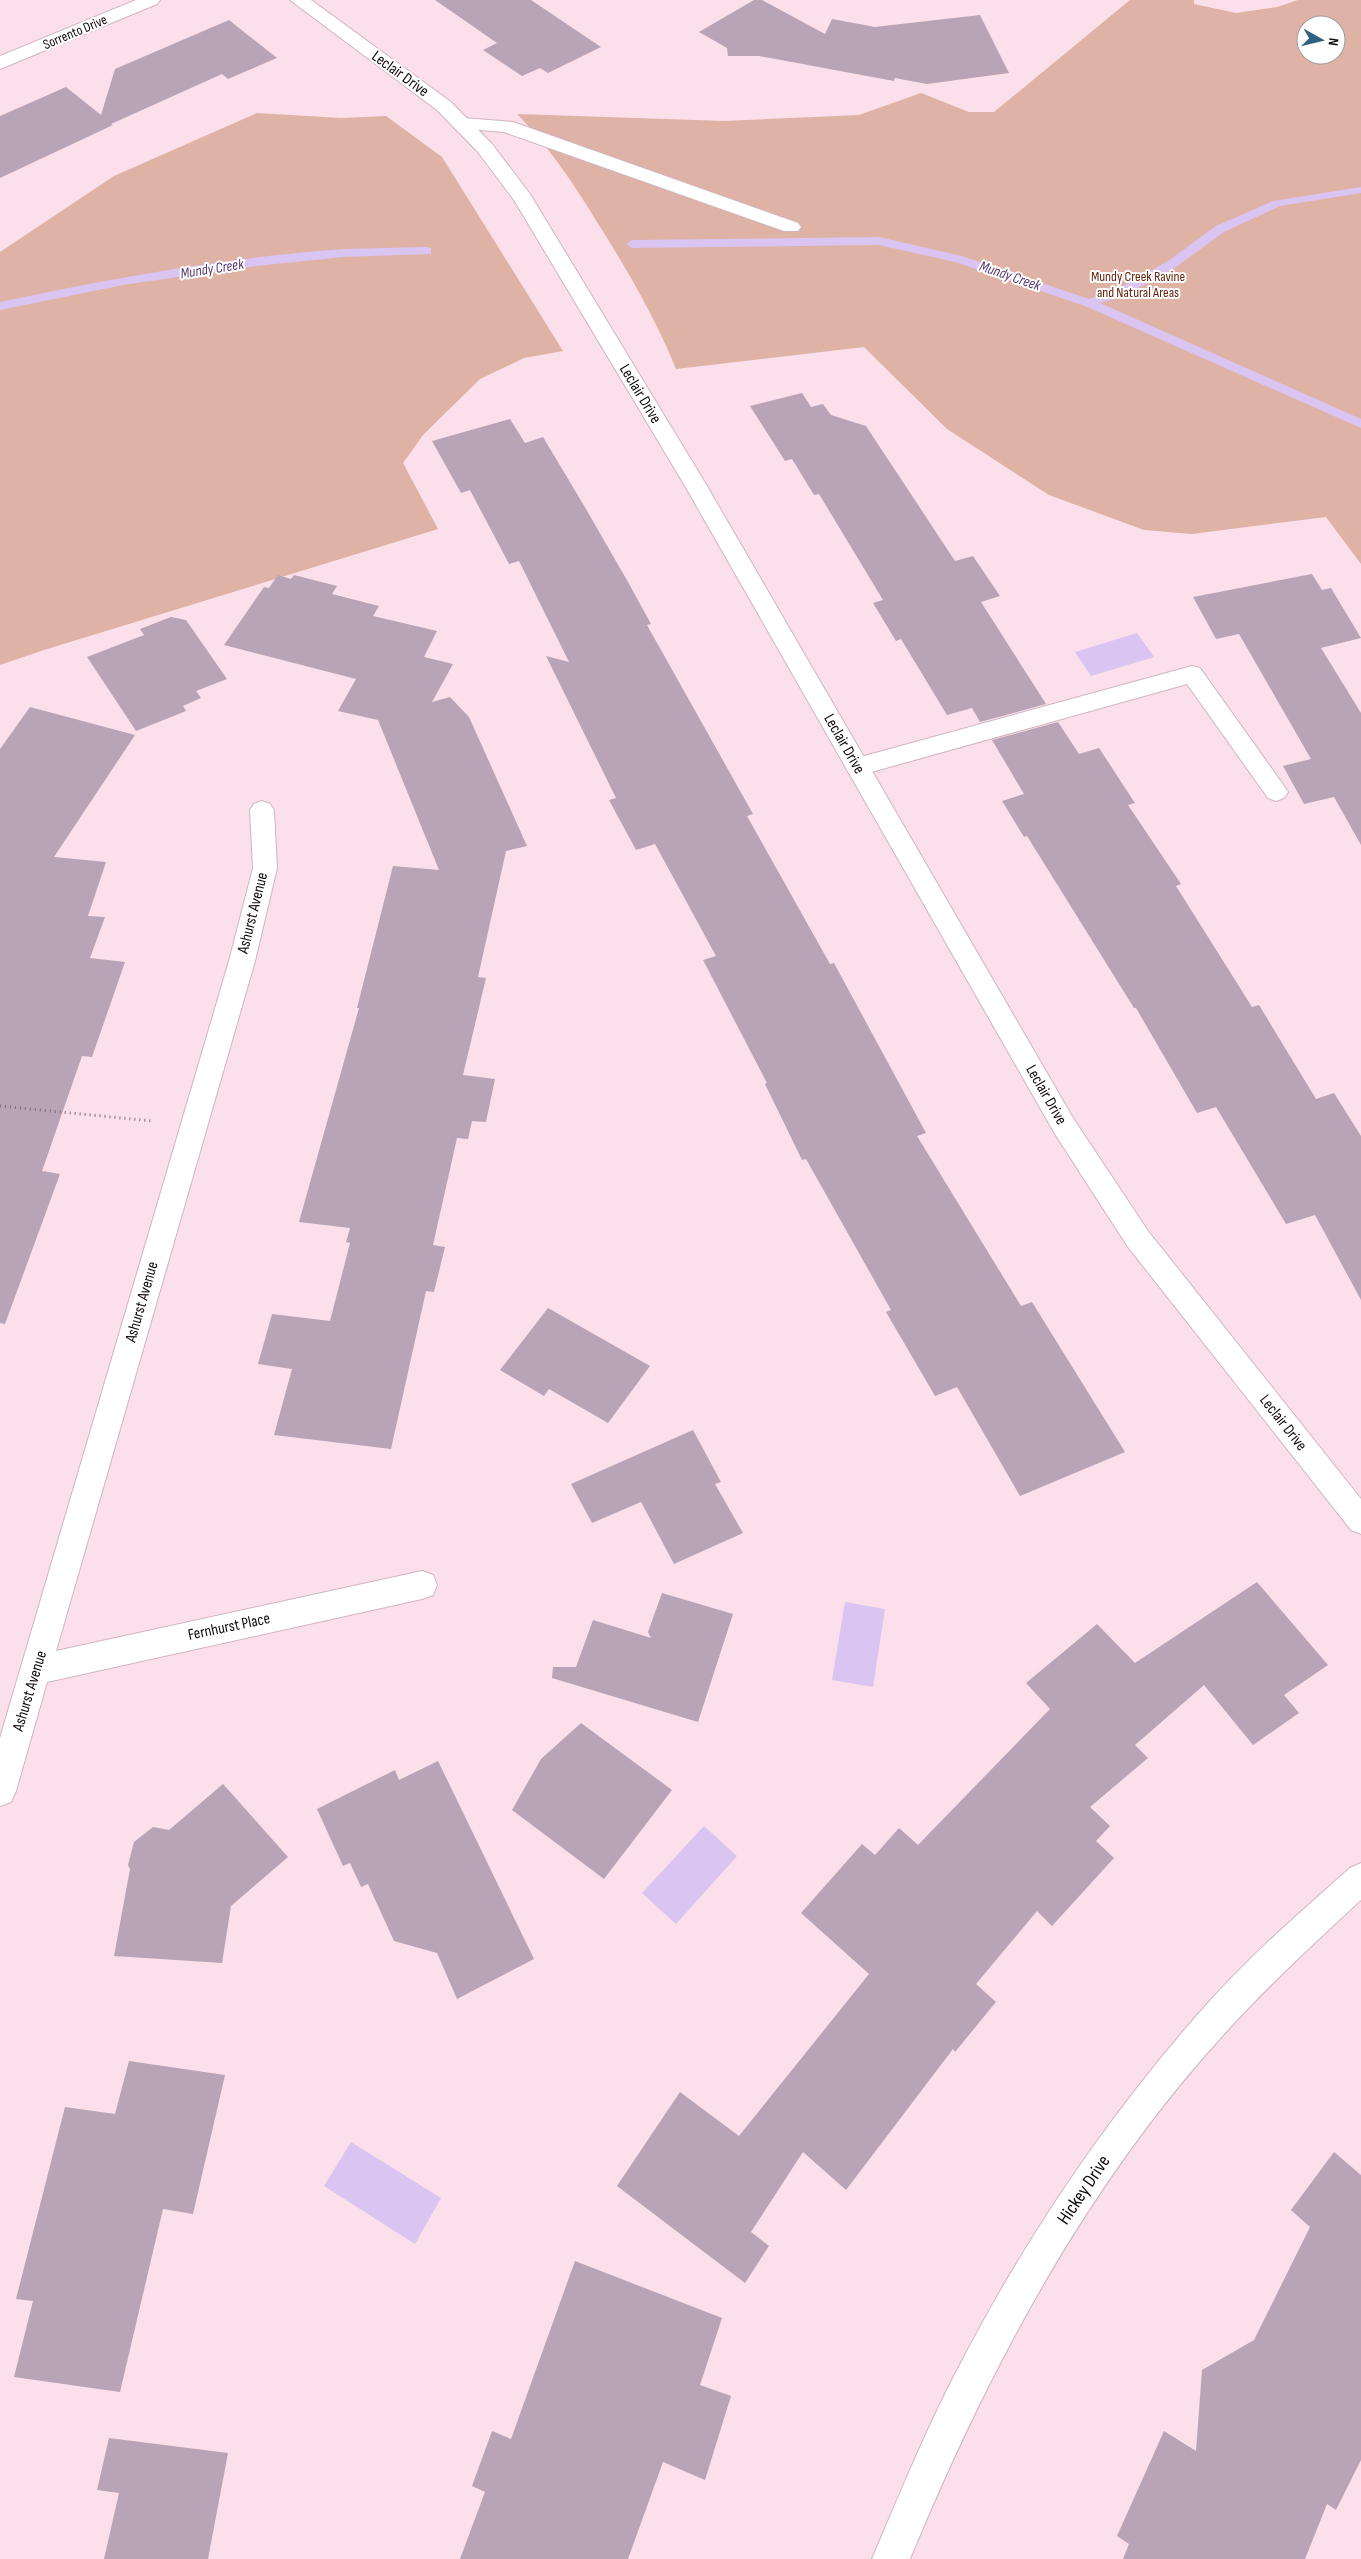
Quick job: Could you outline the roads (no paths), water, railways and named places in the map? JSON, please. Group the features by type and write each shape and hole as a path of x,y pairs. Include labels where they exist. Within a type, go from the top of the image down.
{"street":[{"name":"Sorrento Drive","path":"0,63 151,0"},
{"name":"Leclair Drive","path":"299,0 444,106 486,148 523,198 696,486 1064,1126 1138,1240 1361,1521"},
{"path":"464,124 506,126 791,226"},
{"path":"857,767 1192,674 1276,792"},
{"name":"Ashurst Avenue","path":"0,1791 242,961 265,868 262,810"},
{"name":"Fernhurst Place","path":"36,1670 422,1585"},
{"name":"Hickey Drive","path":"891,2559 944,2436 1012,2304 1073,2203 1134,2118 1218,2015 1306,1927 1361,1879"}],"waterway":[{"name":"Mundy Creek","path":"1089,303 1118,294 1172,264 1220,229 1277,203 1361,190"},
{"name":"Mundy Creek","path":"632,244 879,241 958,259 1089,303"},
{"name":"Mundy Creek","path":"0,306 82,289 248,263 343,253 427,251"},
{"path":"1089,303 1361,424"}],"park label":[{"name":"Mundy Creek Ravine and Natural Areas","path":"1138,284"}]}
